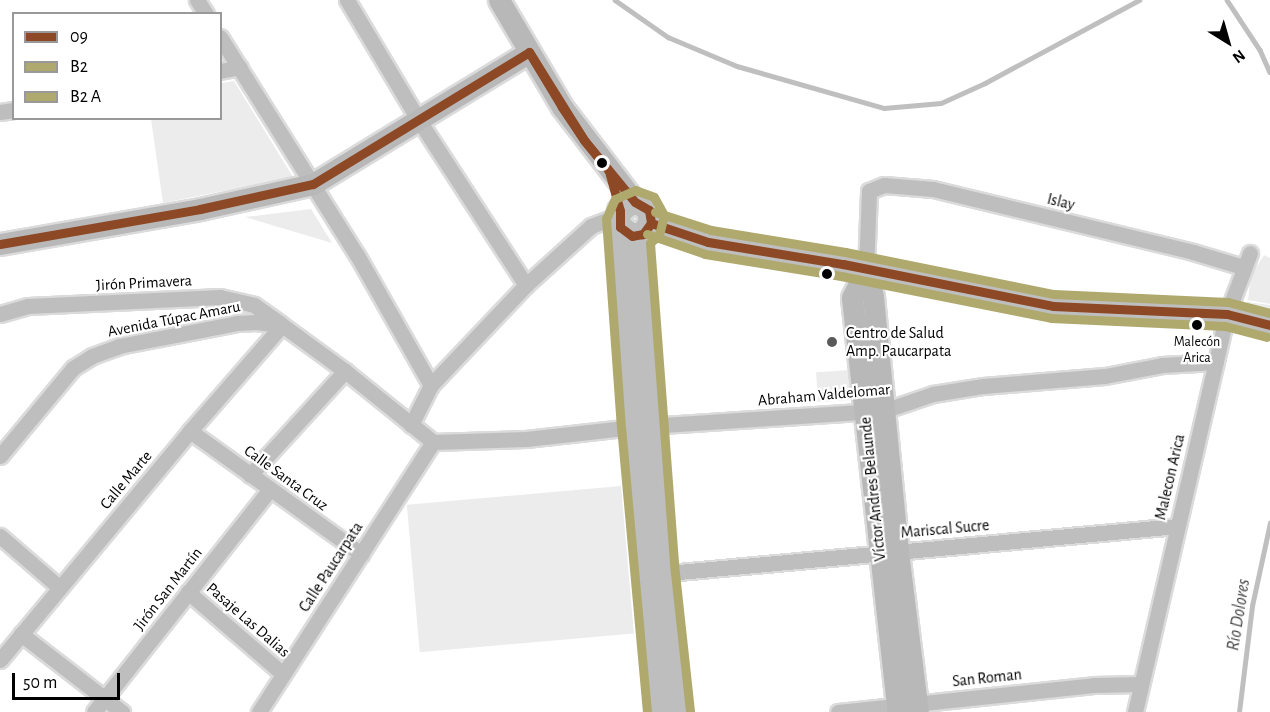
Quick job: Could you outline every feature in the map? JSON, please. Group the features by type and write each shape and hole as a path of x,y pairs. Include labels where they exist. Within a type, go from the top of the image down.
{"main road":[{"path":"659,712 655,574 642,427 630,219 708,242 1053,306 1227,314 1270,325"},
{"path":"655,574 678,712"}],"street":[{"path":"348,0 418,119 526,285"},
{"path":"411,425 431,385 526,285 591,226 630,219 609,171 562,107 499,0"},
{"path":"222,40 357,255 431,385"},
{"path":"0,244 200,208 313,184 529,51"},
{"path":"222,71 240,67"},
{"name":"Islay","path":"869,191 884,185 933,189 1193,252 1243,267"},
{"name":"Víctor Andres Belaunde","path":"869,191 866,270 852,298 875,411 907,708"},
{"name":"Malecon Arica","path":"1135,712 1227,314 1250,253"},
{"name":"Jirón Primavera","path":"0,314 28,306 220,297 254,305 282,325"},
{"name":"Avenida Túpac Amaru","path":"0,456 73,368 92,356 119,346 237,323 256,322 282,325"},
{"path":"282,325 345,371 433,442"},
{"name":"Calle Marte","path":"0,660 190,431 282,325"},
{"name":"Abraham Valdelomar","path":"433,442 516,440 642,427 875,411 933,394 983,386 1105,376 1162,365 1216,362"},
{"path":"250,475 345,371"},
{"name":"Calle Santa Cruz","path":"190,431 361,554"},
{"name":"Calle Paucarpata","path":"259,712 433,442"},
{"name":"Jirón San Martín","path":"94,712 270,489"},
{"name":"Mariscal Sucre","path":"655,574 1177,526"},
{"path":"0,536 60,588"},
{"name":"Pasaje Las Dalias","path":"189,592 283,674"},
{"path":"21,634 122,712"},
{"name":"San Roman","path":"838,712 907,708 1094,686 1141,684"}],"shaded area":[{"path":"234,81 293,177 163,203 151,120 222,120 222,83"},
{"path":"311,209 332,243 245,217"},
{"path":"1264,255 1270,258 1270,304 1248,300 1251,275"},
{"path":"1247,302 1270,305 1270,315 1246,309"},
{"path":"850,370 852,400 818,402 816,372"},
{"path":"621,486 634,633 420,652 407,505"}],"waterway":[{"path":"615,0 668,37 737,66 884,108 941,103 985,83 1139,0"},
{"name":"Río Dolores","path":"1227,0 1260,50 1270,72"},
{"name":"Río Dolores","path":"1239,712 1252,606 1270,523"}],"transit line":[{"name":"09","path":"529,52 584,140 562,107 529,52"},
{"name":"09","path":"0,244 200,209 313,184 529,52"},
{"name":"09","path":"584,140 635,202 649,210 651,223 643,234 632,236 620,227 620,211 609,171 584,140"},
{"path":"647,712 621,428 606,219 615,199 635,190 654,197 664,215 659,235 650,243 675,573 690,711"},
{"path":"655,212 711,230 845,252 1054,294 1228,302 1270,313"},
{"name":"09","path":"651,223 708,242 843,264 1053,306 1227,314 1270,325"},
{"name":"B2","path":"647,234 705,254 841,276 1051,318 1225,326 1267,337"}],"place":[{"name":"Malecón Arica","path":"1197,325"},
{"name":"Centro de Salud Amp. Paucarpata","path":"832,342"}]}
